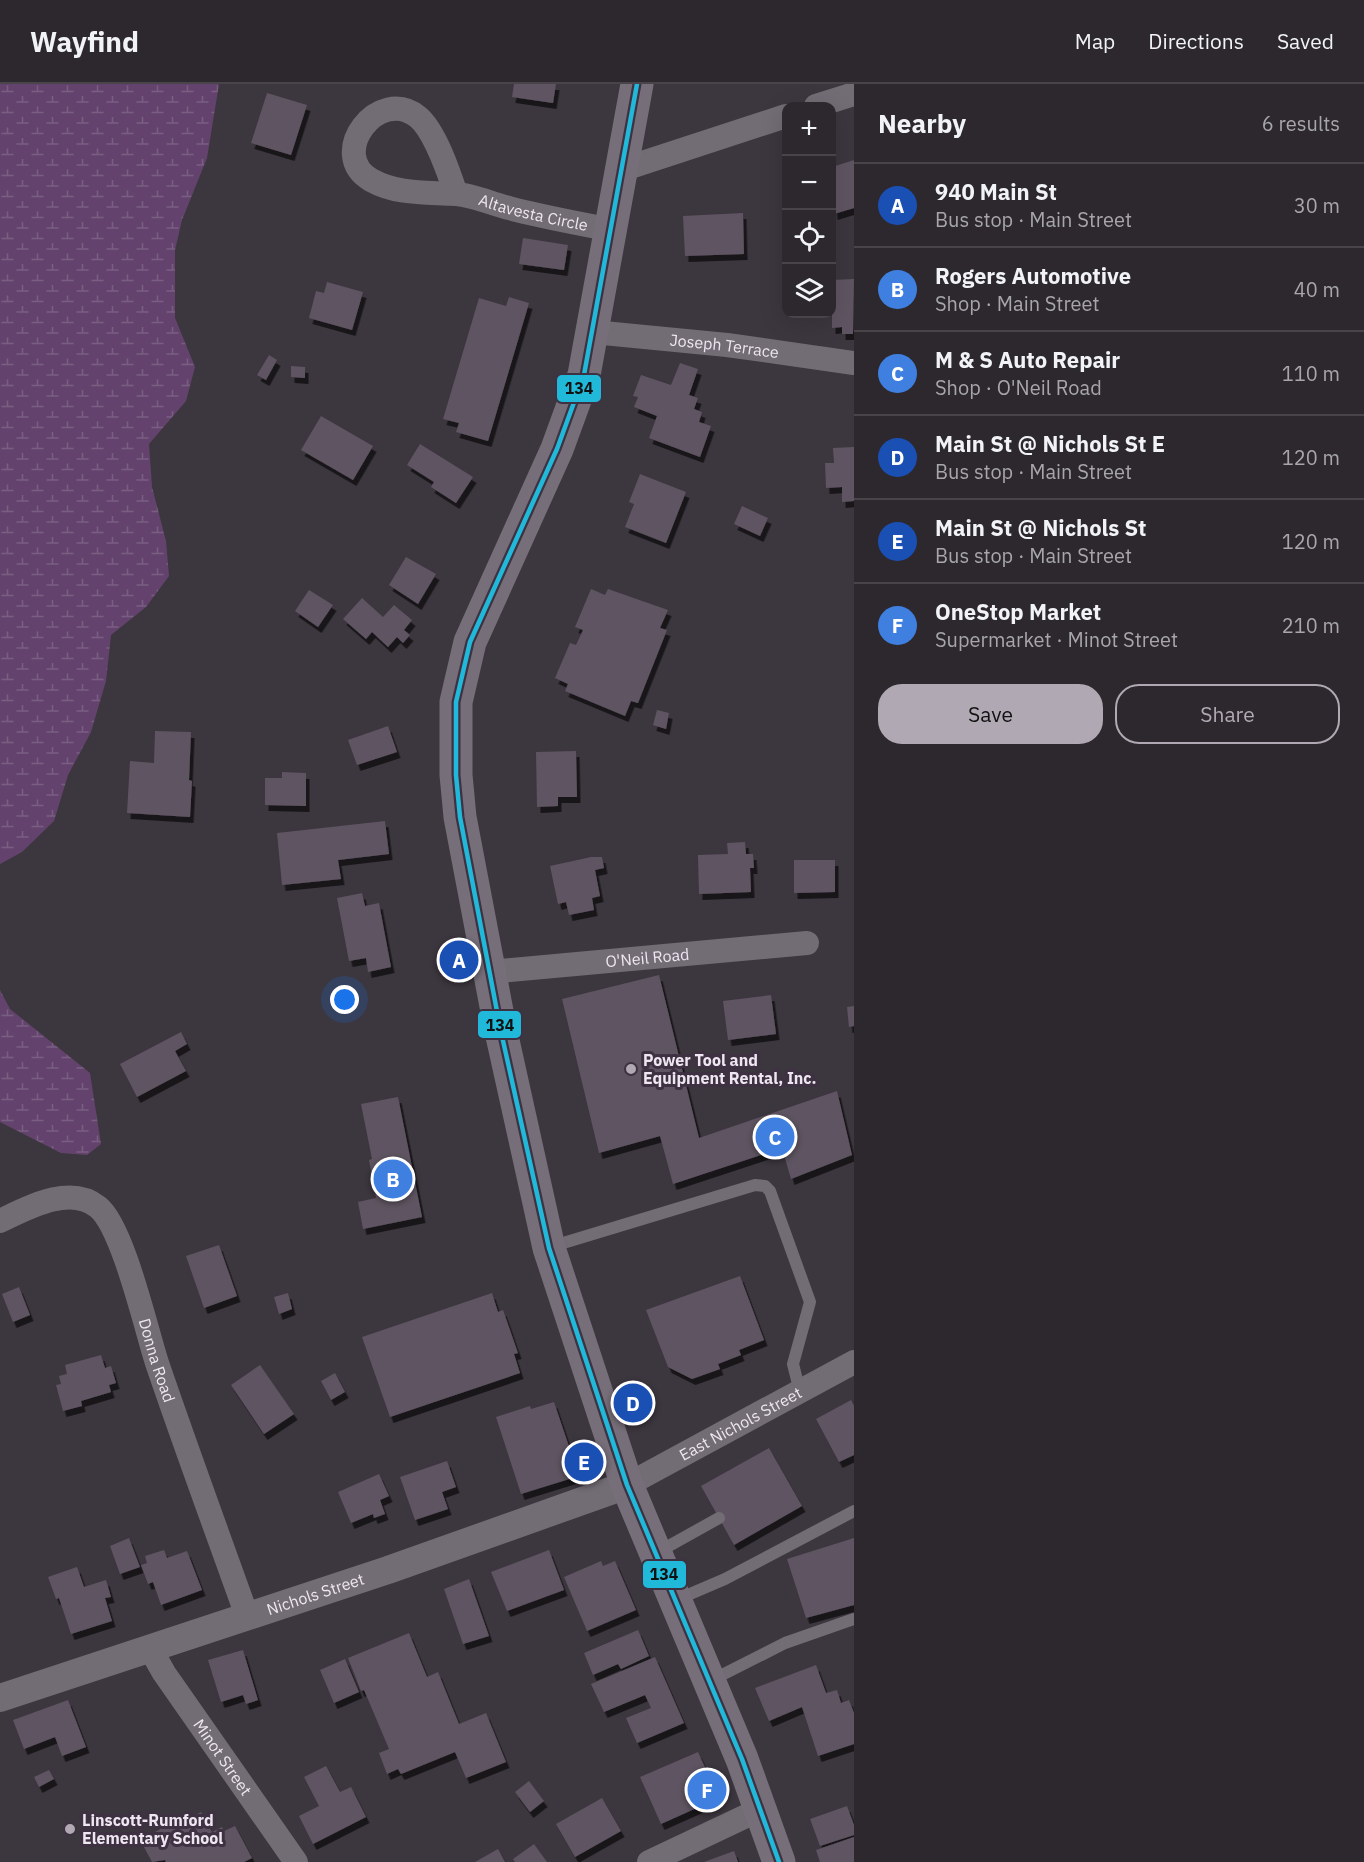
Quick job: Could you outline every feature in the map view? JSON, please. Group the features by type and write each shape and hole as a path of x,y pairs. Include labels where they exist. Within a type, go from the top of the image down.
{"main road":[{"path":"637,84 624,169 584,375 568,423 478,619 457,692 455,748 459,806 525,1151 549,1248 627,1485 761,1809 779,1862"}],"street":[{"path":"829,102 854,94"},
{"path":"624,169 782,117"},
{"name":"Altavesta Circle","path":"456,194 612,230"},
{"name":"Joseph Terrace","path":"593,332 727,345 854,363"},
{"name":"O'Neil Road","path":"489,972 807,943"},
{"name":"Donna Road","path":"0,1221 42,1202 67,1198 92,1202 107,1216 115,1231 158,1364 247,1616"},
{"name":"East Nichols Street","path":"627,1485 854,1362"},
{"name":"Nichols Street","path":"0,1698 151,1650 627,1485"},
{"name":"Minot Street","path":"151,1650 164,1673 296,1862"},
{"path":"649,1862 761,1809"}],"lane":[{"path":"549,1248 654,1214 756,1185 765,1186 770,1191 810,1302 793,1367 800,1392"},
{"path":"675,1601 725,1579 854,1511"},
{"path":"654,1554 719,1518"},
{"path":"709,1682 793,1640 854,1619"}],"green space":[{"path":"0,84 219,84 207,158 182,220 175,250 175,318 195,367 186,401 149,444 152,487 166,541 169,576 146,607 111,635 106,681 91,732 68,775 54,821 22,852 0,864"},
{"path":"0,990 10,1009 90,1073 101,1144 87,1155 61,1153 0,1122"}],"building":[{"path":"514,84 556,84 553,103 512,97"},
{"path":"267,93 307,105 291,155 251,143"},
{"path":"854,160 854,208 836,213 836,210 836,166"},
{"path":"743,213 744,254 685,256 683,216"},
{"path":"523,238 568,245 564,270 519,264"},
{"path":"854,279 853,334 842,334 842,327 832,328 832,318 836,318 836,280"},
{"path":"327,282 363,292 352,330 309,318 316,291 324,293"},
{"path":"509,297 529,303 488,441 456,432 459,423 443,419 479,298 506,306"},
{"path":"269,355 277,360 266,380 257,375"},
{"path":"680,363 698,369 689,395 698,398 694,409 702,412 699,422 711,426 700,457 649,438 657,416 634,407 638,397 633,396 641,375 671,385"},
{"path":"291,366 305,367 305,378 291,377"},
{"path":"321,416 373,446 353,480 301,450"},
{"path":"420,444 473,477 456,503 431,487 434,482 407,465"},
{"path":"854,447 854,501 842,502 842,487 826,488 825,463 834,463 833,448"},
{"path":"640,474 686,492 666,543 625,527 634,504 629,502"},
{"path":"742,506 768,518 760,536 734,524"},
{"path":"406,557 436,574 418,604 389,585"},
{"path":"591,589 605,595 608,589 668,610 660,628 667,630 638,703 631,701 625,716 565,691 568,684 555,678 570,643 576,645 583,630 575,627"},
{"path":"309,590 333,605 318,627 295,611"},
{"path":"362,598 383,617 394,605 412,620 404,630 410,635 403,643 397,637 388,647 372,632 366,639 343,619"},
{"path":"657,710 669,713 666,729 653,725"},
{"path":"388,726 397,752 357,765 348,740"},
{"path":"155,731 191,732 190,817 127,813 130,761 154,763"},
{"path":"576,751 577,797 558,797 558,806 537,807 536,752"},
{"path":"282,772 306,773 306,806 265,805 265,778 282,778"},
{"path":"385,821 389,854 338,860 341,879 282,885 277,833"},
{"path":"745,842 746,854 753,854 754,868 750,868 751,892 699,894 698,855 728,854 727,843"},
{"path":"591,857 602,857 604,868 595,870 600,896 592,898 594,910 569,915 566,902 558,904 550,866"},
{"path":"794,860 835,860 835,892 794,893"},
{"path":"362,893 365,906 379,903 391,967 368,972 366,958 349,961 337,898"},
{"name":"Power Tool and Equipment Rental, Inc.","path":"659,975 699,1138 837,1091 852,1155 791,1179 782,1148 673,1184 660,1136 599,1153 562,999"},
{"path":"771,995 776,1034 728,1040 723,1001"},
{"path":"854,1006 854,1026 849,1027 847,1007"},
{"path":"181,1032 187,1044 175,1051 186,1071 137,1097 120,1064"},
{"path":"398,1097 422,1217 363,1229 358,1202 376,1198 369,1160 372,1159 361,1104"},
{"path":"219,1245 237,1296 204,1308 186,1256"},
{"path":"740,1276 764,1340 739,1350 741,1355 718,1364 720,1369 692,1379 668,1367 646,1310"},
{"path":"19,1287 30,1315 13,1322 2,1294"},
{"path":"288,1293 292,1309 279,1314 274,1297"},
{"path":"492,1293 498,1312 503,1310 518,1353 514,1354 520,1373 390,1417 362,1337"},
{"path":"101,1355 105,1368 111,1366 116,1383 109,1385 111,1392 81,1401 82,1406 63,1411 56,1385 61,1384 59,1376 67,1374 65,1365"},
{"path":"260,1365 294,1414 264,1434 231,1385"},
{"path":"335,1373 345,1392 331,1400 321,1381"},
{"path":"851,1400 854,1406 854,1455 839,1462 816,1419"},
{"path":"554,1402 579,1476 521,1494 496,1417 530,1406 531,1409"},
{"path":"769,1448 802,1506 734,1545 701,1486"},
{"path":"447,1461 456,1487 442,1492 448,1509 415,1520 400,1477"},
{"path":"379,1474 389,1496 380,1500 385,1514 374,1518 373,1514 351,1523 338,1492"},
{"path":"129,1538 140,1567 120,1574 110,1546"},
{"path":"854,1538 854,1605 806,1618 787,1559"},
{"path":"164,1550 167,1558 187,1551 202,1590 161,1605 153,1582 148,1584 141,1565 147,1563 145,1556"},
{"path":"549,1550 564,1590 507,1611 491,1572"},
{"path":"601,1561 603,1566 615,1561 636,1610 587,1631 564,1577"},
{"path":"77,1567 84,1587 106,1580 111,1597 105,1598 112,1621 71,1634 59,1598 56,1599 48,1577"},
{"path":"469,1579 489,1636 463,1644 444,1589"},
{"path":"638,1630 649,1656 621,1669 618,1664 593,1675 584,1653"},
{"path":"409,1633 427,1677 438,1672 459,1724 486,1713 506,1762 466,1778 455,1752 401,1774 398,1769 387,1774 379,1753 389,1749 348,1658"},
{"path":"243,1650 258,1700 246,1704 243,1695 221,1702 208,1660"},
{"path":"655,1657 684,1723 637,1743 626,1718 651,1708 645,1695 604,1712 591,1684"},
{"path":"345,1659 359,1692 334,1703 320,1670"},
{"path":"816,1665 826,1693 837,1690 841,1703 849,1700 854,1713 854,1744 818,1756 802,1707 769,1721 755,1688"},
{"path":"68,1700 86,1747 62,1756 55,1737 24,1749 13,1720"},
{"path":"698,1752 719,1798 661,1824 640,1777"},
{"path":"326,1766 340,1792 351,1787 366,1817 313,1844 299,1816 319,1806 304,1777"},
{"path":"49,1770 54,1779 39,1787 34,1777"},
{"path":"529,1781 544,1801 530,1812 515,1792"},
{"path":"602,1798 621,1831 575,1857 556,1824"},
{"path":"847,1806 854,1825 854,1835 820,1846 810,1819"},
{"path":"201,1812 212,1832 222,1827 224,1831 235,1826 252,1858 244,1862 166,1862 165,1860 152,1862 140,1840 181,1818 183,1822"},
{"path":"854,1837 854,1862 820,1862 816,1850"},
{"path":"534,1844 547,1862 515,1862 513,1859"},
{"path":"498,1849 505,1862 475,1862"},
{"path":"734,1851 738,1862 704,1862"}],"transit line":[{"name":"134","path":"637,84 584,375 557,449 470,642 456,702 456,775 460,817 500,1027 549,1248 627,1485 742,1759 779,1862"}],"place":[{"name":"940 Main St","path":"459,960"},
{"name":"Power Tool and Equipment Rental, Inc.","path":"631,1069"},
{"name":"M & S Auto Repair","path":"775,1137"},
{"name":"Rogers Automotive","path":"393,1179"},
{"name":"Main St @ Nichols St E","path":"633,1403"},
{"name":"Main St @ Nichols St","path":"584,1462"},
{"name":"OneStop Market","path":"707,1790"},
{"name":"Linscott-Rumford Elementary School","path":"70,1829"}]}
